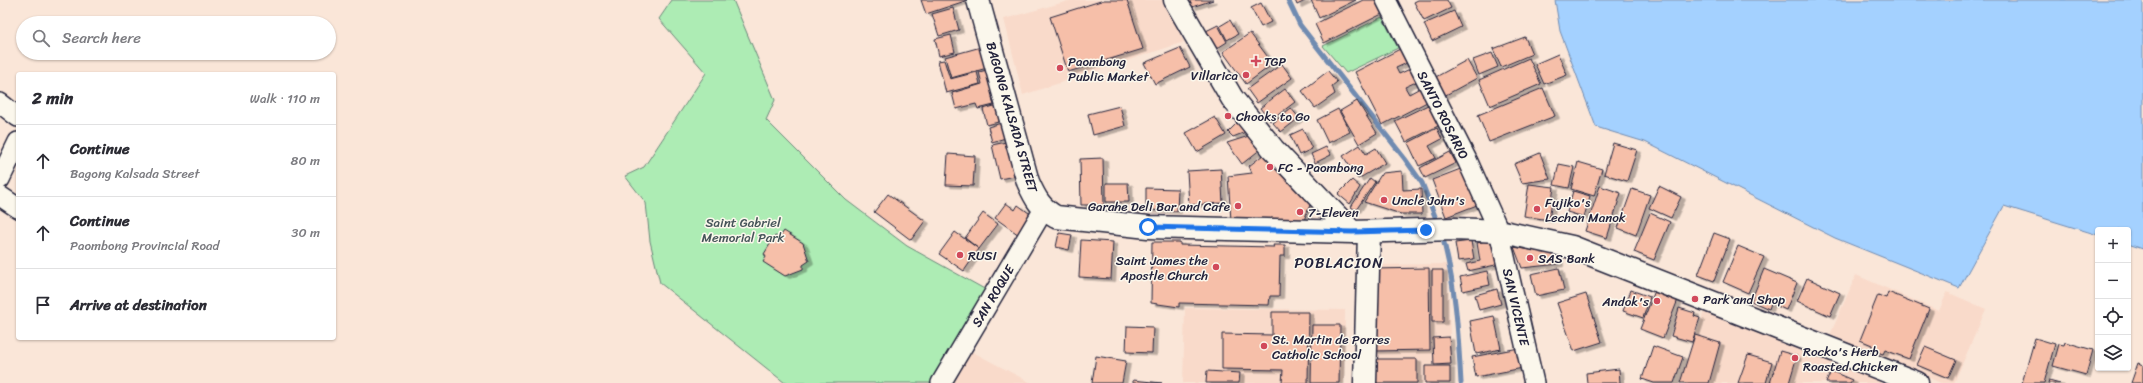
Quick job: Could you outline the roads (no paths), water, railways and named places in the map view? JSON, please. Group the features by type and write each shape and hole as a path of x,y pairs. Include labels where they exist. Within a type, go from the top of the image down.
{"main road":[{"name":"BAGONG KALSADA STREET","path":"978,0 1028,182 1038,203 1044,209"},
{"path":"1175,0 1232,98 1273,149 1360,232 1365,383"},
{"path":"1044,209 1056,217 1148,227 1360,232 1455,229 1499,231 1572,247 1917,383"}],"street":[{"name":"SANTO ROSARIO","path":"1386,0 1468,162 1499,231"},
{"path":"0,103 16,115"},
{"path":"0,179 16,146"},
{"path":"0,196 16,207"},
{"name":"SAN ROQUE","path":"941,383 1044,209"},
{"name":"SAN VICENTE","path":"1499,231 1534,383"}],"water":[{"path":"1555,0 2143,0 2143,249 2131,245 2131,227 2095,227 2095,234 2004,206 1959,288 1835,238 1645,142 1596,127 1560,31"}],"waterway":[{"path":"1288,0 1300,25 1405,159 1422,183 1438,224"},
{"path":"1442,235 1447,254 1453,291 1461,383"}],"place":[{"name":"TGP","path":"1256,61"},
{"name":"Paombong Public Market","path":"1060,68"},
{"name":"Villarica","path":"1246,75"},
{"name":"Chooks to Go","path":"1228,116"},
{"name":"FC - Paombong","path":"1270,167"},
{"name":"Uncle John's","path":"1384,200"},
{"name":"Garahe Deli Bar and Cafe","path":"1238,206"},
{"name":"Fujiko's Lechon Manok","path":"1537,209"},
{"name":"7-Eleven","path":"1300,212"},
{"name":"RUSI","path":"960,255"},
{"name":"SAS Bank","path":"1530,258"},
{"name":"Saint James the Apostle Church","path":"1216,267"},
{"name":"Park and Shop","path":"1695,299"},
{"name":"Andok's","path":"1657,301"},
{"name":"St. Martin de Porres Catholic School","path":"1264,346"},
{"name":"Rocko's Herb Roasted Chicken","path":"1795,358"}],"district":[{"name":"POBLACION","path":"1339,263"}],"park label":[{"name":"Saint Gabriel Memorial Park","path":"743,230"}]}
